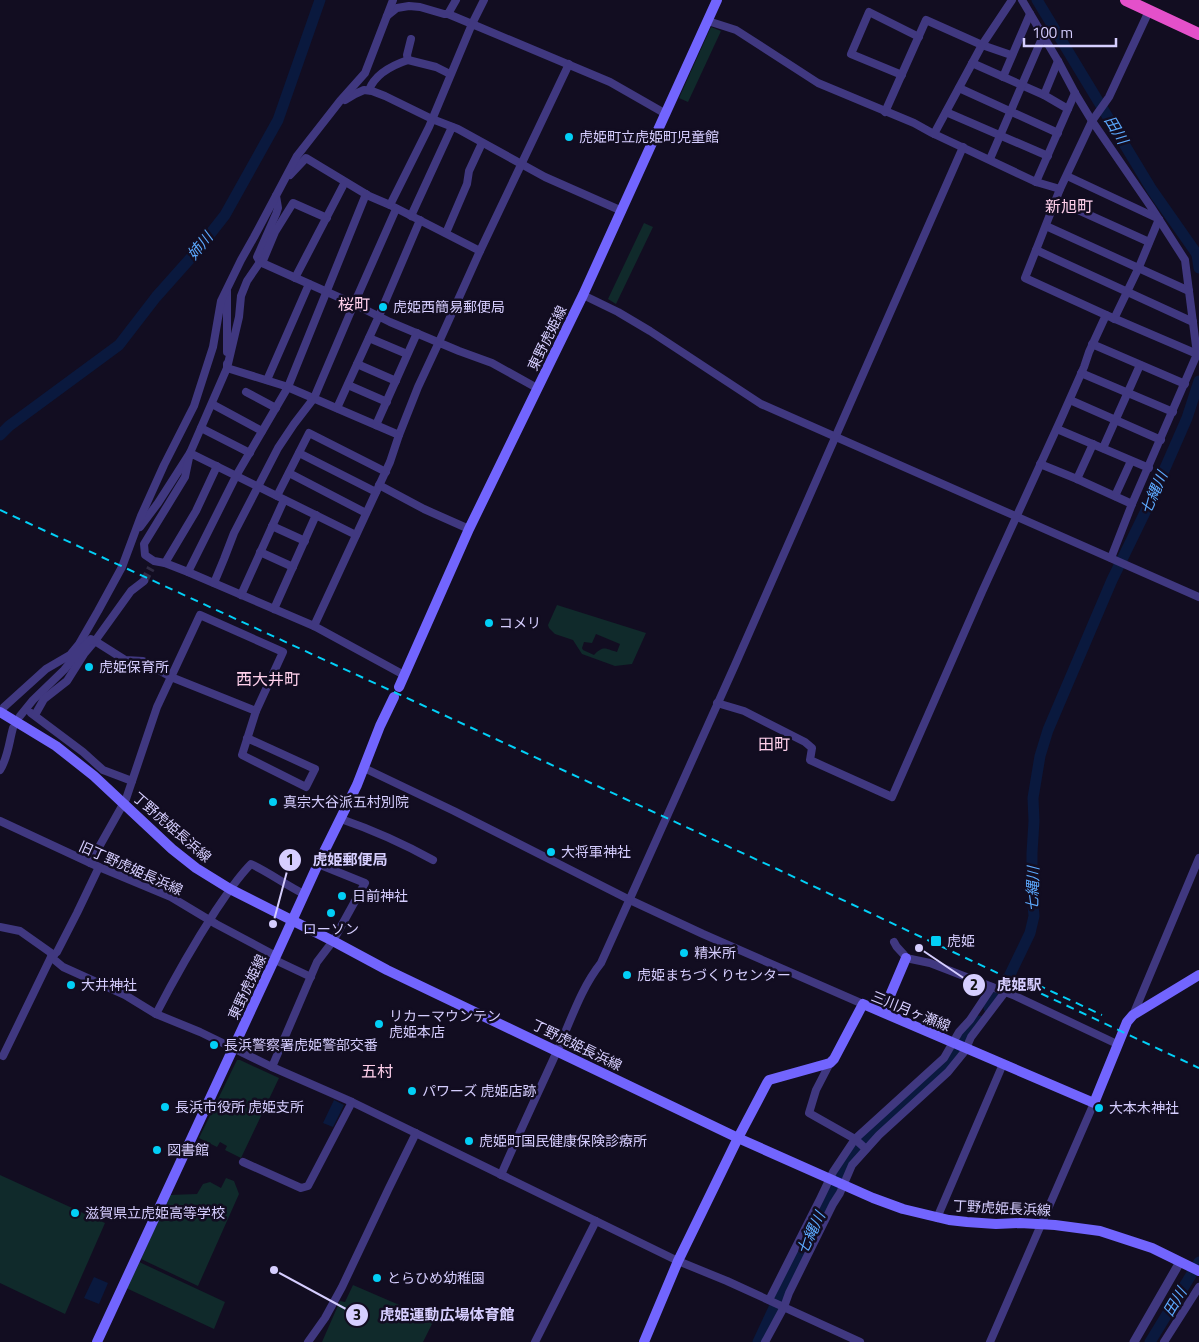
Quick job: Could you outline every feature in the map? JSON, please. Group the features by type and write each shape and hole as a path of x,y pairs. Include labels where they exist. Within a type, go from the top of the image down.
{"highway":[{"path":"1126,0 1199,34"}],"main road":[{"name":"東野虎姫線","path":"399,687 469,529 583,295 717,0"},
{"name":"東野虎姫線","path":"98,1342 318,864 358,785 380,726 394,697"},
{"name":"丁野虎姫長浜線","path":"0,713 56,746 94,776 172,849 196,868 230,889 386,970 738,1138 873,1198 903,1209 937,1218 967,1222 1020,1223 1077,1227 1100,1231 1152,1248 1199,1271"},
{"path":"883,1012 906,958"},
{"path":"1094,1103 1124,1026 1133,1015 1199,975"},
{"name":"三川月ヶ瀬線","path":"830,1063 834,1059 862,1004 1094,1103"},
{"path":"644,1342 678,1260 767,1083 770,1080 830,1063"}],"street":[{"path":"0,713 4,707 46,669 70,655 79,644 122,567 133,536 164,465 194,406 214,347 220,301 298,156 338,104 365,73 393,0"},
{"path":"448,14 456,0"},
{"path":"214,583 234,533 278,448 314,398 354,304 410,162 429,127 450,74 484,0"},
{"path":"934,134 982,44 1012,0"},
{"path":"1022,0 1075,94 1185,260 1197,354 1132,504 1112,559"},
{"path":"387,16 397,8 409,6 448,14 610,82 666,114"},
{"path":"1149,11 1109,97 1093,120 1060,189 1026,278 1110,317 1197,354"},
{"path":"902,75 851,54 869,12 919,37"},
{"path":"1003,77 1030,14"},
{"path":"708,20 736,30 818,83 914,123 1036,182 1060,189"},
{"path":"885,112 926,20 1011,55"},
{"path":"990,159 1043,36"},
{"path":"408,60 407,55 411,39"},
{"path":"369,90 372,84 387,69 408,60 436,67 450,74"},
{"path":"1044,95 1058,61"},
{"path":"314,626 386,472 418,387 569,64"},
{"path":"972,64 1044,95 1068,109"},
{"path":"959,88 1058,133"},
{"path":"338,104 355,94 369,90 400,102 521,164 622,211"},
{"path":"1036,182 1075,94"},
{"path":"946,112 1048,156"},
{"path":"411,216 452,127"},
{"path":"446,233 467,184 468,172 482,143"},
{"path":"501,1175 584,990 601,963 691,766 717,703 963,148"},
{"path":"284,182 306,158 366,194 480,251"},
{"path":"1067,176 1159,219"},
{"path":"295,278 345,182"},
{"path":"188,572 236,476 288,387 366,194"},
{"path":"276,196 278,208 257,257 261,263 417,333 492,363 537,388"},
{"path":"1056,200 1149,242"},
{"path":"133,536 158,503 190,453 227,368 241,296 247,281 261,263 275,232 293,203 327,218"},
{"path":"717,703 744,711 805,742 812,748 810,760 892,797 1070,400 1092,344 1128,292 1159,219"},
{"path":"337,408 420,220"},
{"path":"1046,226 1189,291"},
{"path":"1036,250 1193,322"},
{"path":"267,380 309,284"},
{"path":"227,289 227,368"},
{"path":"583,295 650,330 761,404 1199,597"},
{"path":"376,425 417,333"},
{"path":"369,338 408,354"},
{"path":"1092,344 1185,384"},
{"path":"357,364 396,381"},
{"path":"1103,448 1140,365"},
{"path":"227,368 288,387 399,435"},
{"path":"1081,373 1173,412"},
{"path":"348,385 387,402"},
{"path":"246,392 276,408"},
{"path":"1070,400 1161,440"},
{"path":"212,404 262,431"},
{"path":"201,428 250,453"},
{"path":"1057,429 1149,468"},
{"path":"241,595 272,526 289,473 309,433 386,472"},
{"path":"1077,479 1093,444"},
{"path":"190,453 356,535"},
{"path":"190,453 185,477 144,544 145,555 152,565 165,563 314,626 404,675"},
{"path":"299,453 469,529"},
{"path":"1115,496 1131,461"},
{"path":"1040,464 1132,504"},
{"path":"165,563 196,511 217,466"},
{"path":"289,473 366,513"},
{"path":"274,609 316,515"},
{"path":"272,526 305,542"},
{"path":"260,552 293,567"},
{"path":"35,715 44,699 67,681 131,591 144,580"},
{"path":"90,863 124,804 157,707 200,615 283,652 256,711 247,738 242,755 306,787 315,768 247,738"},
{"path":"20,716 91,639 125,660 143,661 171,677 256,711"},
{"path":"60,662 64,670"},
{"path":"26,709 83,752 103,770 132,781"},
{"path":"0,770 6,762 14,728"},
{"path":"364,768 630,900 862,1004"},
{"path":"341,819 402,843 433,860"},
{"name":"旧丁野虎姫長浜線","path":"0,821 99,867 172,897 311,977"},
{"path":"1133,1015 1195,877 1199,858"},
{"path":"156,1014 177,974 210,920 239,876 251,864 267,871 304,894"},
{"path":"272,1066 317,962 333,941 365,883 318,864"},
{"path":"3,1056 52,956 57,952 99,867"},
{"path":"0,927 20,931 63,967 125,995 156,1014 234,1047 678,1260 860,1342"},
{"path":"894,942 898,950 904,953 906,958 930,963 1005,992 1117,1044"},
{"path":"769,1300 830,1179 855,1139 944,1058 959,1032 970,1020 992,987"},
{"path":"765,1342 784,1307 793,1284 852,1166 879,1135 948,1072 966,1048 971,1037 1005,992"},
{"path":"830,1063 816,1090 809,1112 855,1139 866,1149"},
{"path":"937,1218 1002,1064"},
{"path":"243,1162 302,1188 308,1186 352,1102"},
{"path":"990,1342 1094,1103"},
{"path":"308,1342 312,1330 325,1318 330,1303 342,1287 416,1133"},
{"path":"535,1342 596,1221"},
{"path":"1134,1342 1183,1263"},
{"path":"1164,1342 1199,1287"}],"green space":[{"path":"711,27 721,31 688,102 679,98"},
{"path":"644,223 653,227 616,304 608,299"},
{"path":"557,605 646,633 632,664 615,666 582,654 573,640 555,634 548,625","holes":["596,634 620,644 617,652 603,649 594,655 582,648 584,642 592,643"]},
{"path":"237,1060 279,1078 241,1158 225,1150 227,1146 220,1142 217,1147 199,1138"},
{"path":"0,1175 105,1223 65,1314 0,1283"},
{"path":"226,1178 234,1181 239,1194 198,1286 141,1259 170,1195 197,1194 203,1184 210,1182 221,1188"},
{"path":"137,1261 225,1302 214,1329 124,1287"},
{"path":"353,1285 434,1320 423,1342 322,1342 340,1301 345,1302"}],"water":[{"path":"334,1100 344,1105 333,1127 323,1123"},
{"path":"94,1277 108,1283 99,1304 84,1298"}],"waterway":[{"name":"姉川","path":"0,435 9,426 119,345 156,297 196,252 225,215 278,120 320,0"},
{"name":"田川","path":"1037,0 1152,190 1199,257"},
{"name":"七縄川","path":"1197,255 1199,268"},
{"name":"七縄川","path":"989,1008 1005,985 1030,933 1034,916 1032,894 1033,798 1040,756 1048,730 1112,580 1152,498 1187,418 1199,381"},
{"name":"七縄川","path":"758,1342 842,1168 871,1132 949,1062 963,1039 974,1029 979,1021"},
{"name":"田川","path":"1150,1342 1199,1262"}],"tunnel":[{"path":"144,581 151,568"}],"railway":[{"path":"0,510 777,869 1199,1068"},
{"path":"1025,979 1102,1015"}],"place":[{"name":"虎姫町立虎姫町児童館","path":"569,137"},
{"name":"虎姫西簡易郵便局","path":"383,307"},
{"name":"コメリ","path":"489,623"},
{"name":"虎姫保育所","path":"89,667"},
{"name":"真宗大谷派五村別院","path":"273,802"},
{"name":"大将軍神社","path":"551,852"},
{"name":"日前神社","path":"342,896"},
{"name":"ローソン","path":"331,913"},
{"name":"虎姫郵便局","path":"273,924"},
{"name":"虎姫","path":"936,941"},
{"name":"虎姫駅","path":"919,948"},
{"name":"精米所","path":"684,953"},
{"name":"虎姫まちづくりセンター","path":"627,975"},
{"name":"大井神社","path":"71,985"},
{"name":"リカーマウンテン 虎姫本店","path":"379,1024"},
{"name":"長浜警察署虎姫警部交番","path":"214,1045"},
{"name":"パワーズ 虎姫店跡","path":"412,1091"},
{"name":"長浜市役所 虎姫支所","path":"165,1107"},
{"name":"大本木神社","path":"1099,1108"},
{"name":"虎姫町国民健康保険診療所","path":"469,1141"},
{"name":"図書館","path":"157,1150"},
{"name":"滋賀県立虎姫高等学校","path":"75,1213"},
{"name":"虎姫運動広場体育館","path":"274,1270"},
{"name":"とらひめ幼稚園","path":"377,1278"}],"district":[{"name":"新旭町","path":"1069,206"},
{"name":"桜町","path":"354,304"},
{"name":"西大井町","path":"268,679"},
{"name":"田町","path":"774,744"},
{"name":"五村","path":"377,1071"}]}
